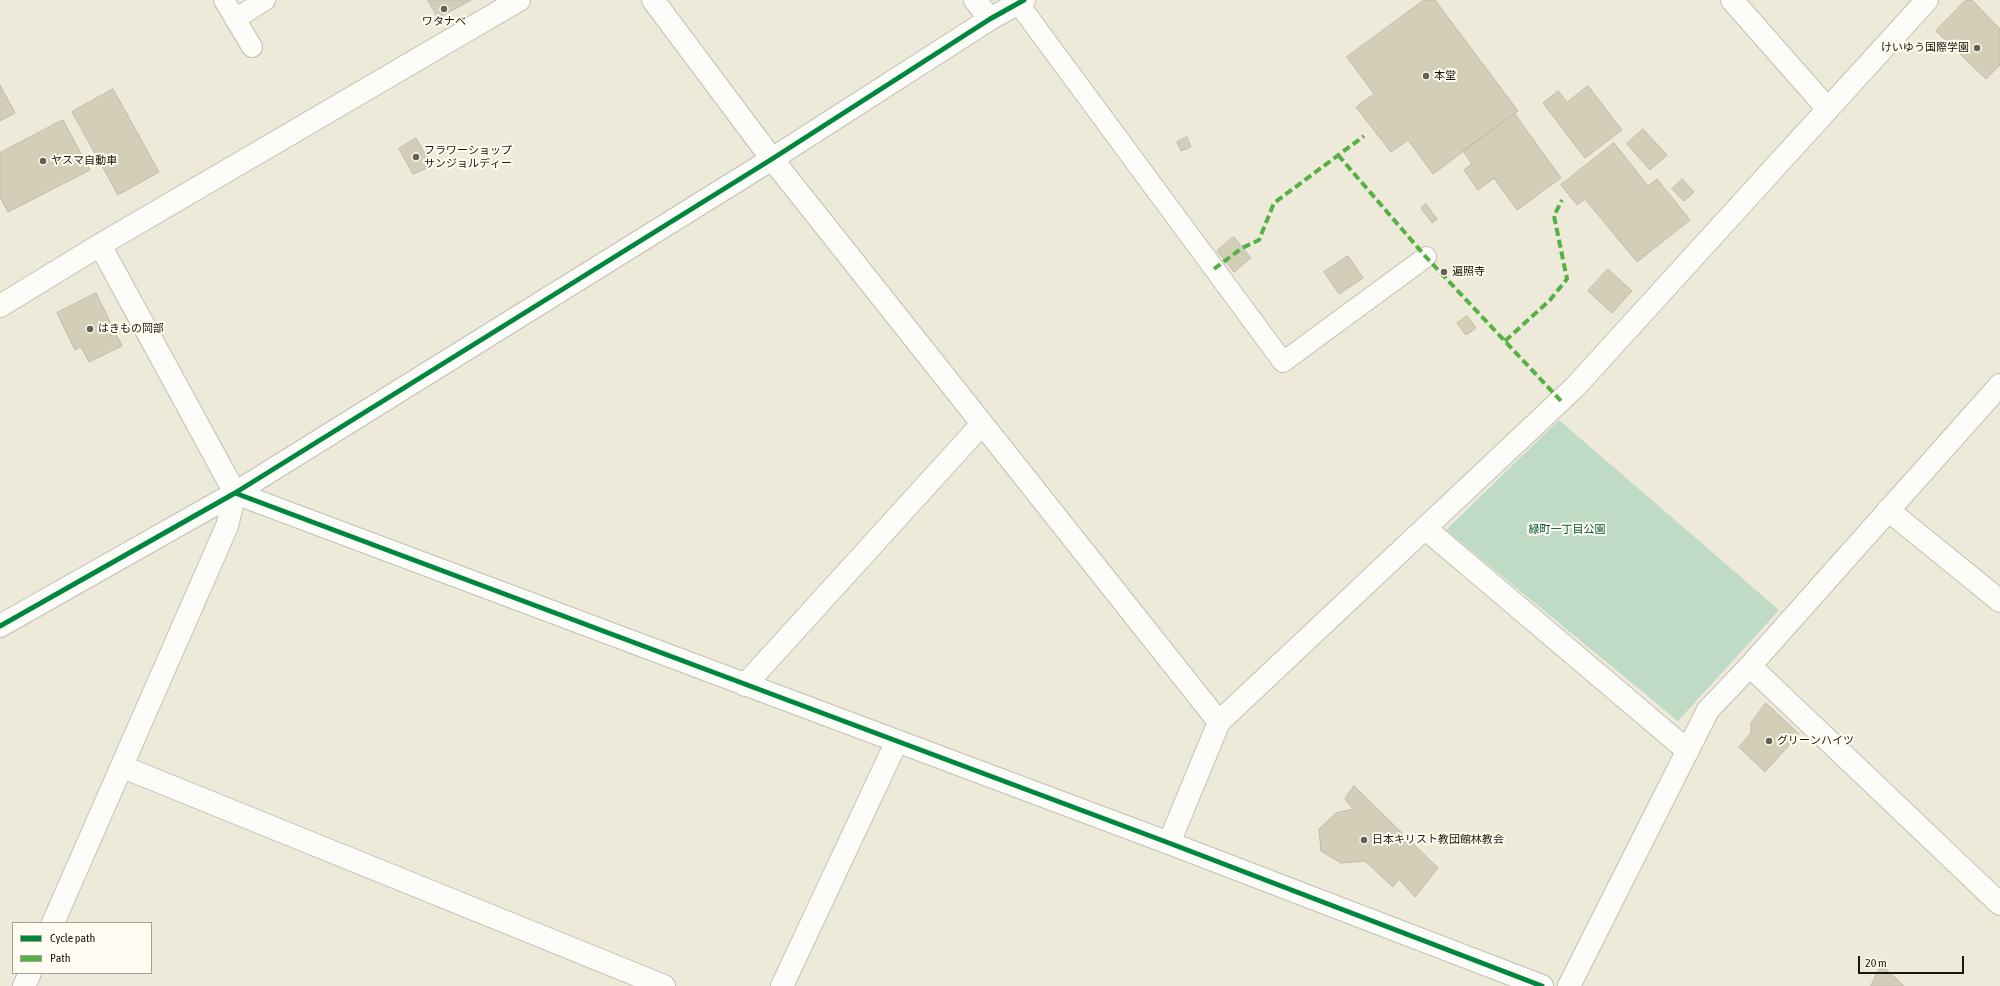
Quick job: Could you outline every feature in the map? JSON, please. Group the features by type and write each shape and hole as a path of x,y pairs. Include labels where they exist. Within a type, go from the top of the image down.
{"street":[{"path":"0,306 100,245 519,0"},
{"path":"653,0 772,159 1219,722"},
{"path":"975,0 990,19"},
{"path":"1732,0 1827,108"},
{"path":"1169,843 1219,722 1426,529 1574,387 1927,0"},
{"path":"0,626 235,493 772,159 990,19 1021,2"},
{"path":"100,245 235,493 896,743 1169,843 1542,986"},
{"path":"1569,986 1708,710 1750,666 2000,385"},
{"path":"744,686 982,424"},
{"path":"53,922 227,526 235,493"},
{"path":"1888,510 2000,602"},
{"path":"1426,529 1688,751"},
{"path":"1750,666 2000,904"},
{"path":"782,986 896,743"},
{"path":"122,767 664,986"},
{"path":"24,986 30,974"}],"lane":[{"path":"224,0 252,47"},
{"path":"235,19 265,0"},
{"path":"1021,2 1283,362 1426,258"}],"green space":[{"name":"緑町一丁目公園","path":"1559,420 1779,610 1678,721 1446,530"}],"building":[{"name":"ワタナベ","path":"428,0 471,0 438,18"},
{"name":"本堂","path":"1424,0 1435,0 1518,111 1433,174 1408,140 1391,152 1356,107 1374,94 1347,57"},
{"name":"けいゆう国際学園","path":"1966,0 1972,0 2000,29 2000,65 1986,79 1936,31"},
{"path":"0,85 15,113 0,121"},
{"path":"1588,86 1622,130 1585,158 1543,103 1558,91 1567,102"},
{"name":"ヤスマ自動車","path":"113,89 159,172 118,195 72,112"},
{"path":"1515,114 1561,178 1517,210 1494,178 1478,190 1464,170 1472,164 1463,151"},
{"name":"ヤスマ自動車","path":"63,120 90,170 8,212 0,197 0,153"},
{"path":"1643,129 1667,155 1650,170 1627,144"},
{"path":"1187,137 1191,147 1181,151 1177,142"},
{"name":"フラワーショップ サンジョルディー","path":"416,138 432,166 413,174 399,149"},
{"path":"1614,143 1648,186 1657,179 1690,220 1637,262 1585,199 1577,205 1561,185"},
{"path":"1682,179 1694,192 1684,201 1672,189"},
{"path":"1426,204 1437,219 1432,223 1421,208"},
{"path":"1234,237 1251,258 1234,272 1217,251"},
{"path":"1348,256 1363,278 1339,294 1324,272"},
{"path":"1608,269 1632,291 1612,313 1588,291"},
{"name":"はきもの岡部","path":"96,293 122,346 89,362 81,347 75,350 57,313"},
{"path":"1467,316 1476,328 1466,335 1457,323"},
{"name":"グリーンハイツ","path":"1766,703 1799,734 1765,772 1739,747 1751,733 1751,723"},
{"name":"日本キリスト教団館林教会","path":"1354,786 1438,868 1415,897 1399,879 1393,887 1365,861 1341,863 1321,851 1319,829 1336,813 1353,809 1345,799"},
{"path":"1881,965 1904,986 1871,986"}],"marked path":[{"path":"1214,269 1242,248 1259,240 1274,203 1364,136"},
{"path":"1338,155 1426,257 1561,401"},
{"path":"1505,341 1550,300 1567,279 1554,216 1562,200"}],"cycle path":[{"path":"0,626 235,493 772,159 990,19 1024,0"},
{"path":"235,493 1169,843 1542,986"}],"place":[{"name":"ワタナベ","path":"444,9"},
{"name":"けいゆう国際学園","path":"1977,48"},
{"name":"本堂","path":"1426,76"},
{"name":"フラワーショップ サンジョルディー","path":"416,157"},
{"name":"ヤスマ自動車","path":"43,161"},
{"name":"遍照寺","path":"1444,272"},
{"name":"はきもの岡部","path":"90,329"},
{"name":"グリーンハイツ","path":"1769,741"},
{"name":"日本キリスト教団館林教会","path":"1364,840"}]}
